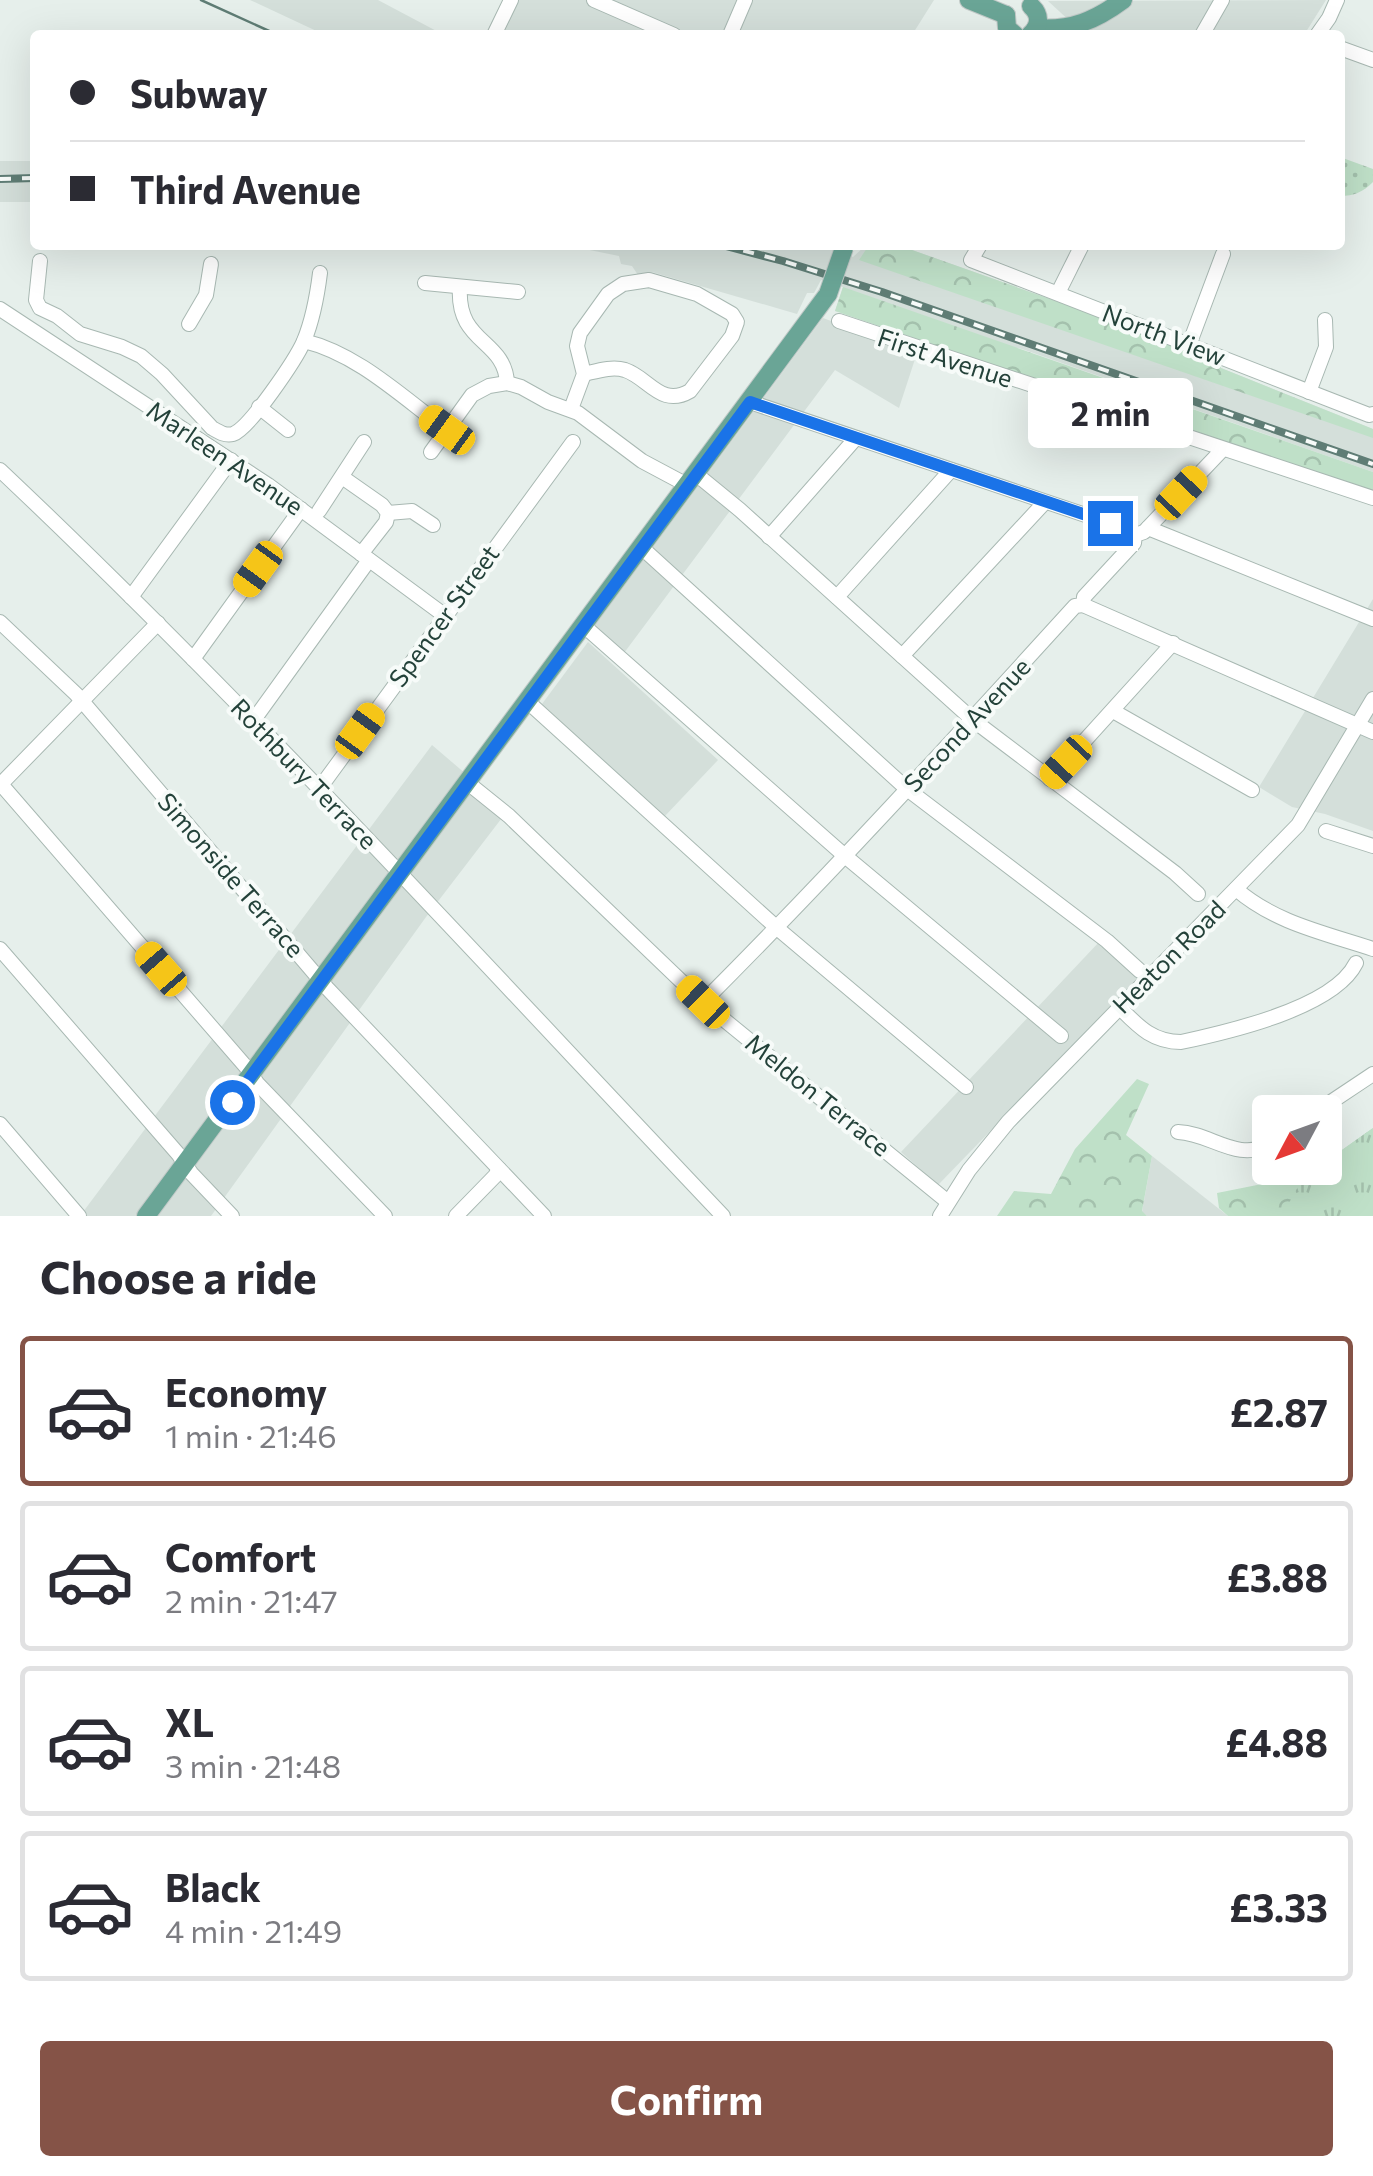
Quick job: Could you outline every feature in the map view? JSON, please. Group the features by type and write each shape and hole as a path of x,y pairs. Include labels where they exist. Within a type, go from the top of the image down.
{"main road":[{"path":"969,0 1006,16"},
{"path":"1052,30 1090,21 1123,0"},
{"path":"1010,30 1005,24 1010,7 1033,3 1038,15 1034,30"},
{"path":"146,1216 750,402 828,294 844,250"}],"street":[{"path":"496,30 511,0"},
{"path":"594,0 663,30"},
{"path":"732,30 745,0"},
{"path":"1205,30 1222,0"},
{"path":"1321,30 1337,0"},
{"path":"1345,50 1373,60"},
{"name":"North View","path":"977,250 972,260 1369,416 1373,414"},
{"path":"1058,293 1080,250"},
{"path":"1189,345 1222,254"},
{"path":"40,262 36,300 40,308 80,334 141,356 216,431 228,435 259,408 288,370 304,340 320,273"},
{"path":"189,324 206,295 211,264"},
{"path":"571,410 584,374 577,346 580,332 608,294 622,284 650,280 697,294 737,322 735,331 690,391 682,396 664,395 622,369 584,374"},
{"path":"424,283 518,292"},
{"path":"460,286 464,319 500,358 507,383"},
{"name":"Marleen Avenue","path":"0,309 231,460 444,615"},
{"path":"1309,392 1326,347 1326,320"},
{"name":"First Avenue","path":"839,322 1373,498"},
{"path":"304,340 352,360 447,430"},
{"path":"431,452 472,395 488,386 507,383 521,387 584,417 642,462 691,480 740,510 973,720 1198,894"},
{"path":"750,402 1141,532 1366,616"},
{"path":"259,408 288,430"},
{"path":"769,536 856,438"},
{"path":"319,511 364,442"},
{"name":"Spencer Street","path":"319,789 572,443"},
{"name":"Second Avenue","path":"703,1002 845,856 1076,606 1084,605 1084,597 1141,532 1223,449"},
{"path":"131,597 231,460"},
{"name":"Rothbury Terrace","path":"0,470 158,623 319,789 723,1216"},
{"path":"836,597 951,470"},
{"path":"342,477 388,513"},
{"path":"902,656 1045,502"},
{"path":"193,659 301,509"},
{"path":"388,513 412,512 432,525"},
{"path":"253,721 366,557 388,513"},
{"path":"641,547 907,789 1108,941 1140,971"},
{"path":"1084,605 1373,732"},
{"name":"Simonside Terrace","path":"0,622 82,701 322,980 544,1216"},
{"path":"158,623 0,784 252,1076 386,1216"},
{"path":"583,626 845,856 1060,1036"},
{"path":"1050,779 1173,644"},
{"name":"Heaton Road","path":"940,1216 969,1170 1008,1122 1304,818 1373,700"},
{"path":"527,702 777,928 966,1088"},
{"path":"1112,711 1252,790"},
{"name":"Meldon Terrace","path":"468,783 509,816 703,1002 948,1202"},
{"path":"1326,831 1373,846"},
{"path":"1236,889 1271,914 1373,949"},
{"path":"0,949 191,1174 232,1216"},
{"path":"1119,1007 1148,1034 1181,1042 1299,1008 1341,982 1356,963"},
{"path":"1342,1095 1373,1074"},
{"path":"0,1124 79,1216"},
{"path":"1178,1132 1252,1151"},
{"path":"456,1216 499,1169"}],"shaded area":[{"path":"250,0 378,0 435,30 314,30"},
{"path":"517,0 934,0 915,30 502,30"},
{"path":"1326,0 1307,30 1080,30 1048,1"},
{"path":"0,161 30,161 30,202 0,202"},
{"path":"590,250 837,250 853,257 861,250 912,250 1205,354 1220,363 1221,368 1373,429 1373,472 1022,349 835,311 843,287 821,280 814,293 807,293 797,314 652,272 638,275 632,266 621,264 619,256"},
{"path":"823,318 917,353 899,408 835,370 624,653 594,627"},
{"path":"1373,599 1373,831 1292,807 1259,787"},
{"path":"588,642 718,760 664,817 542,704"},
{"path":"432,745 508,810 426,917 211,1216 80,1216"},
{"path":"1100,941 1140,977 938,1185 901,1152"},
{"path":"1152,1156 1228,1216 1147,1216 1142,1212"}],"green space":[{"path":"1345,159 1373,169 1373,182 1345,196"},
{"path":"866,250 912,250 1205,354 1220,363 1221,368 1373,429 1373,438 859,260"},
{"path":"843,287 1373,472 1373,495 835,311"},
{"path":"1137,1079 1149,1084 1126,1135 1152,1156 1142,1211 1147,1216 997,1216 1014,1191 1051,1194 1075,1149"},
{"path":"1373,1128 1344,1216 1228,1216 1219,1208 1217,1193 1257,1185 1342,1185 1342,1150"},
{"path":"1373,1128 1373,1216 1282,1216 1300,1185 1342,1185 1342,1150"}],"tram line":[{"path":"201,0 267,30"}],"railway":[{"path":"0,179 30,178"},
{"path":"741,250 882,292 1373,464"}],"route":[{"path":"232,1102 750,402 1110,523"}]}
